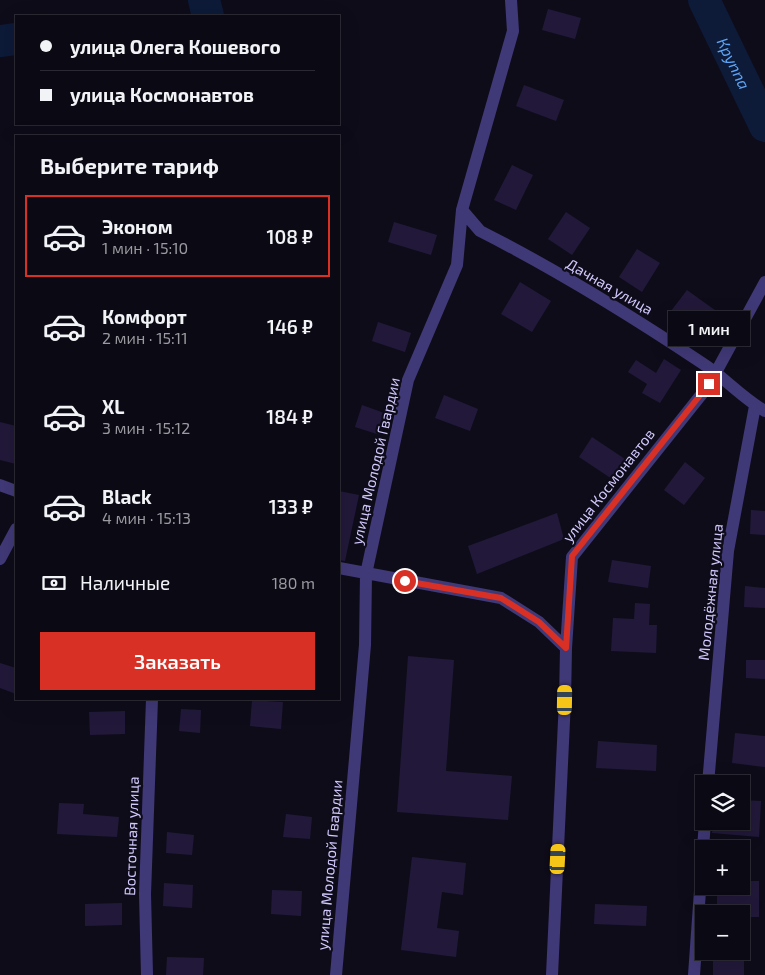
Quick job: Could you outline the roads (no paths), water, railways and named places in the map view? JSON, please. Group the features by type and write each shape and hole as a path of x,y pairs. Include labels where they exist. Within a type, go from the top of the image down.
{"street":[{"name":"улица Молодой Гвардии","path":"336,975 365,645 366,574 408,380 457,265 462,210 513,31 511,0"},
{"name":"Дачная улица","path":"462,210 480,231 634,318 716,372 760,408"},
{"name":"улица Космонавтов","path":"552,975 565,710 566,648 572,556 709,384 765,282"},
{"name":"Молодёжная улица","path":"709,775 728,551 760,408"},
{"path":"0,485 15,491"},
{"path":"0,560 15,531"},
{"path":"340,568 501,598 539,622 566,648"},
{"name":"Восточная улица","path":"147,975 145,894 152,700"},
{"path":"694,975 704,830"}],"waterway":[{"name":"Круппа","path":"204,0 208,15"},
{"name":"Круппа","path":"704,0 765,126"},
{"name":"Круппа","path":"0,41 15,39"}]}
